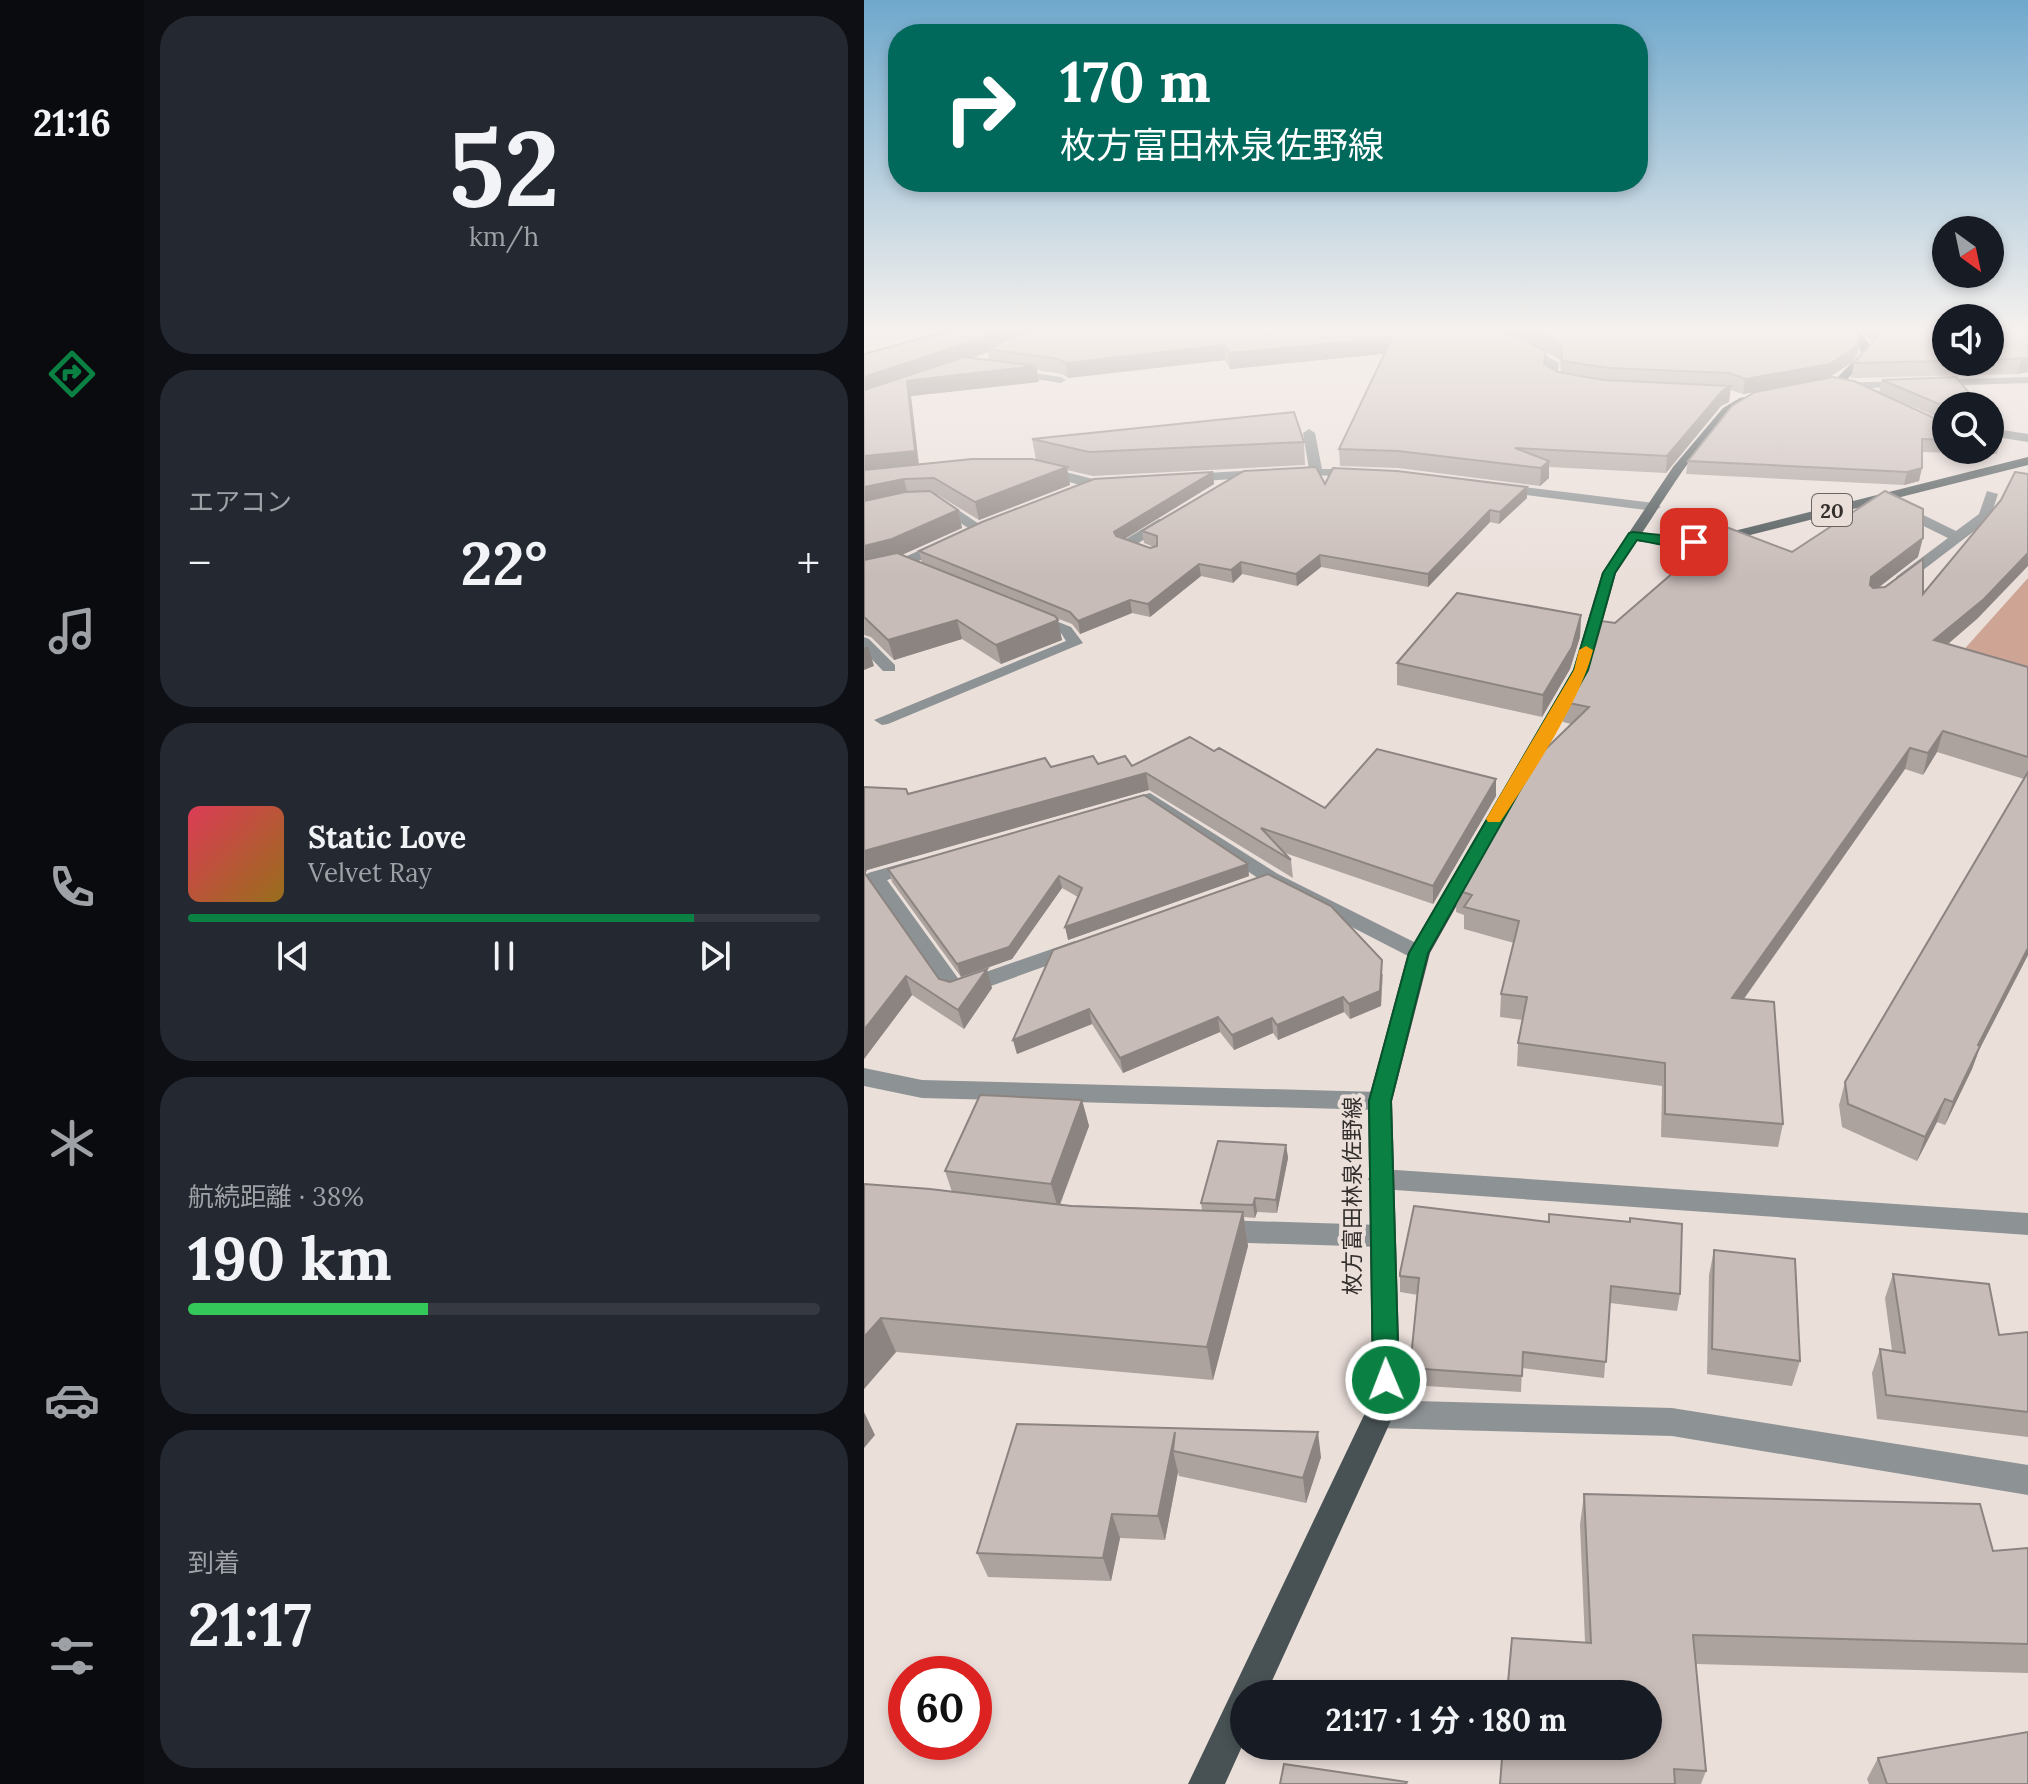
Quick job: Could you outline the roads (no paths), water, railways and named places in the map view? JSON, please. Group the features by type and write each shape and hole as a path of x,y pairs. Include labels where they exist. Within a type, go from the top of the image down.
{"main road":[{"name":"枚方富田林泉佐野線","path":"1255,1680 1379,1414 1386,1380 1380,1101 1419,953 1581,670 1609,573 1677,470 1726,411"},
{"name":"20","path":"1633,536 1677,543 1710,541 2028,461"},
{"path":"1206,1784 1230,1733"}],"street":[{"path":"1309,433 1316,471"},
{"path":"2004,434 2028,438"},
{"path":"1021,469 1036,469 1093,483"},
{"path":"1168,479 1316,471 1371,474"},
{"path":"1217,491 1243,475"},
{"path":"1064,494 1093,483 1123,481"},
{"path":"1488,486 1654,507"},
{"path":"1886,592 1985,516 1992,494"},
{"path":"1878,498 1957,537"},
{"path":"923,503 938,502 966,534"},
{"path":"1151,553 1126,545 1178,514"},
{"path":"864,573 903,563 992,522"},
{"path":"903,563 932,574"},
{"path":"882,720 1075,643 1066,630 1015,609"},
{"path":"864,642 889,668"},
{"path":"1105,811 1150,798 1271,878 1419,953"},
{"path":"936,859 875,877 955,991 1091,943"},
{"path":"1241,889 1271,878"},
{"path":"864,1077 922,1089 1380,1101"},
{"path":"1381,1179 2028,1224"},
{"path":"1192,1230 1382,1236"},
{"path":"1379,1414 1672,1422 2028,1480"}]}
